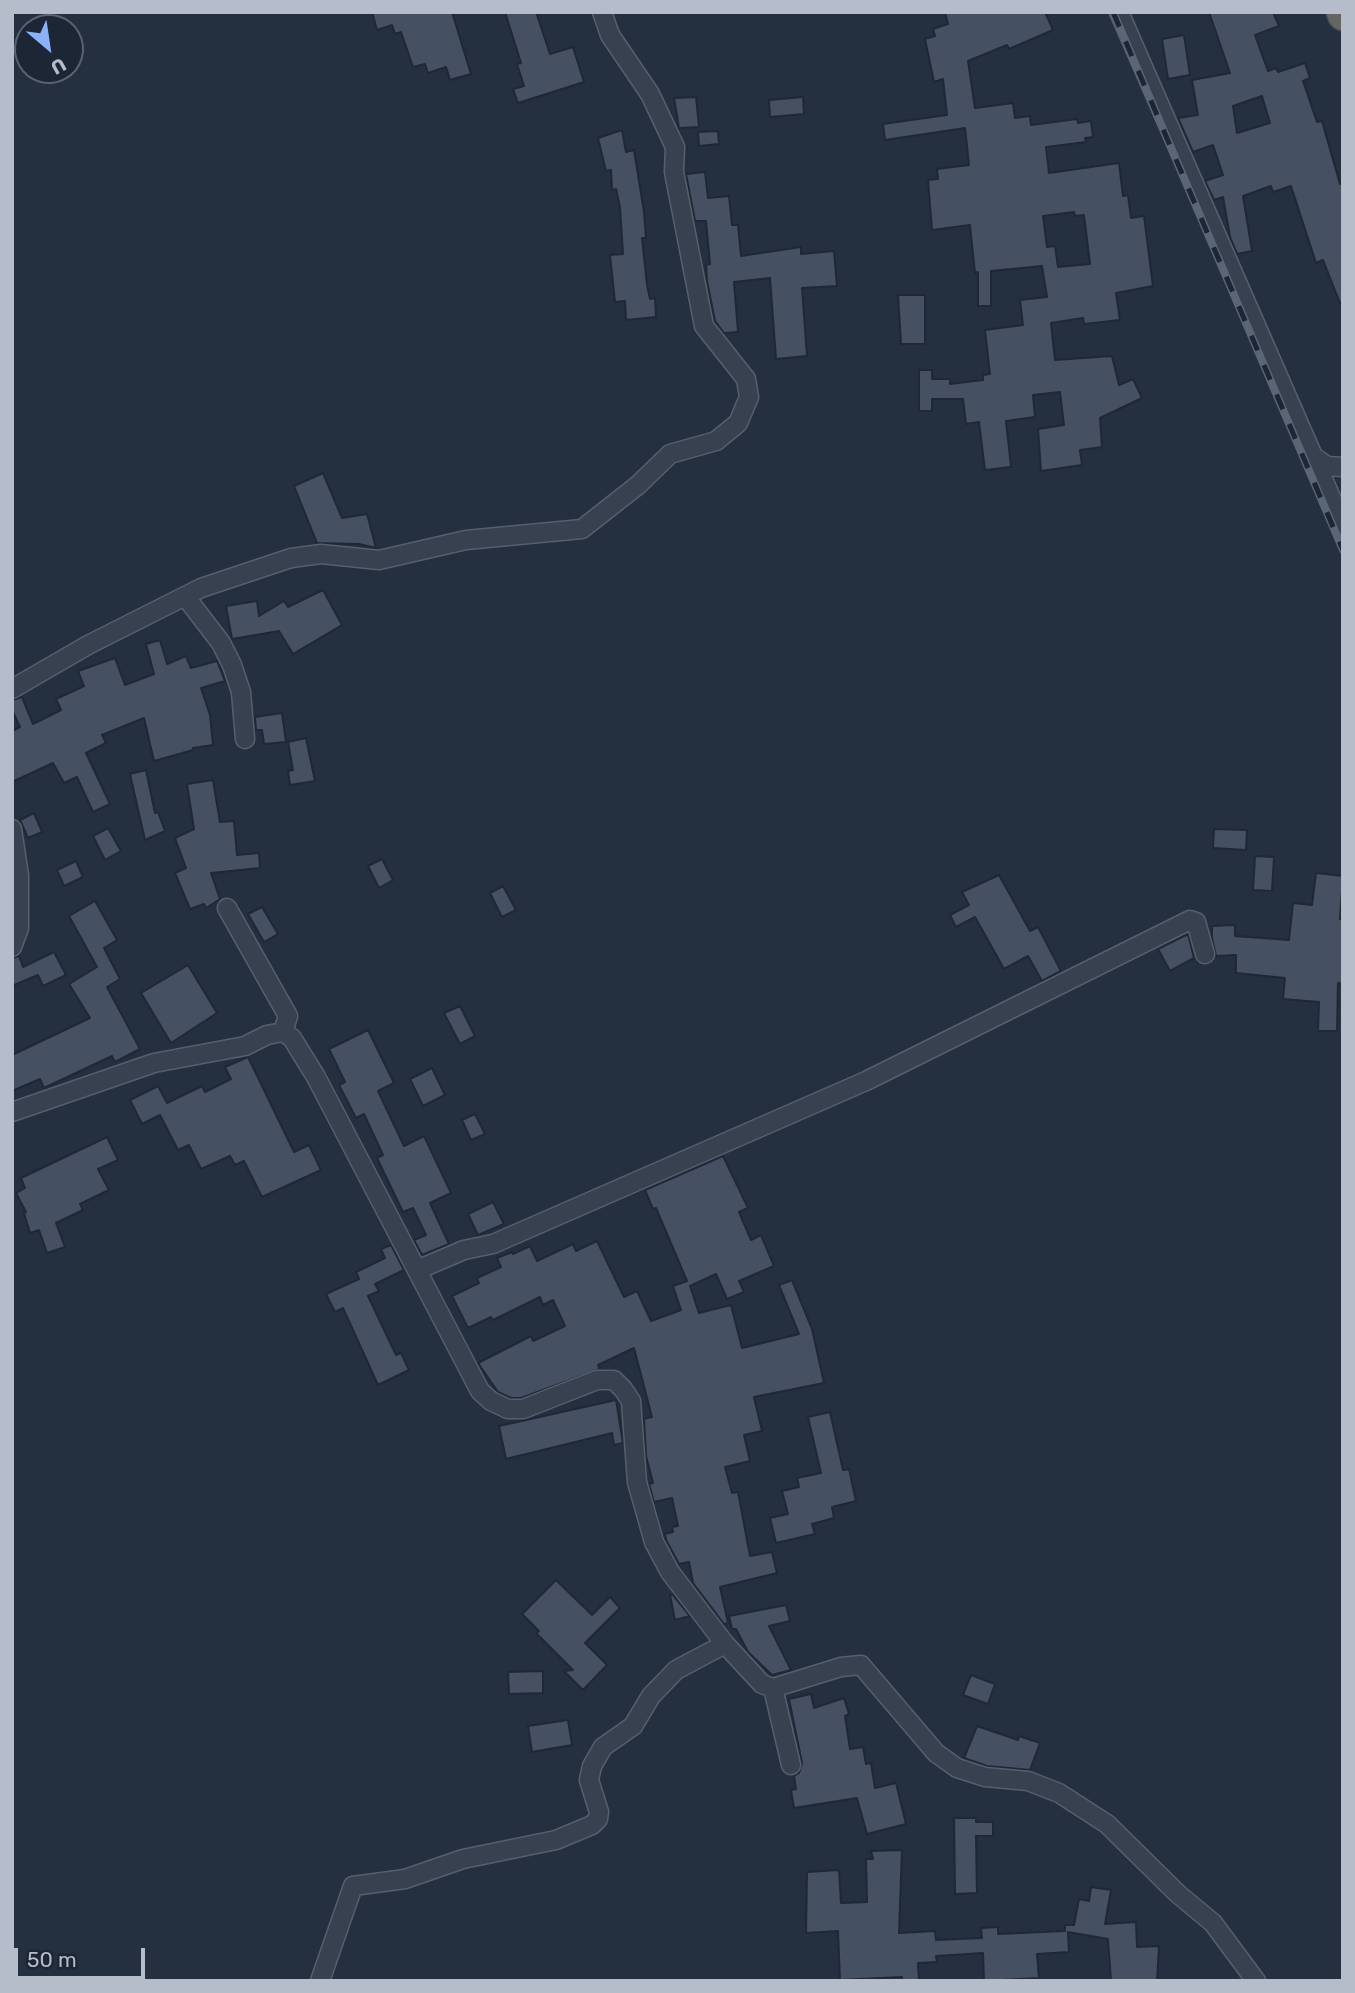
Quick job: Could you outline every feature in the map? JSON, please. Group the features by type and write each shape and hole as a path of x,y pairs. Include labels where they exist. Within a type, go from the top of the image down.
{"street":[{"path":"12,689 88,645 201,588 306,555 379,560 466,540 582,529 629,492 670,454 716,441 738,423 749,397 746,379 704,326 674,172 675,147 650,94 610,35 602,12"},
{"path":"1119,12 1343,525"},
{"path":"1313,456 1327,466 1343,467"},
{"path":"185,596 220,643 232,665 241,692 245,739"},
{"path":"12,829 19,888 19,928 12,947"},
{"path":"227,908 288,1016 283,1032"},
{"path":"417,1270 464,1250 493,1244 866,1081 1191,920 1196,922 1205,954"},
{"path":"12,1112 154,1063 245,1046 267,1035 283,1032 292,1038 304,1055 480,1391 491,1401 508,1409 523,1409 597,1380 619,1382 631,1401 637,1482 654,1542 670,1572 725,1644 762,1684 773,1688 841,1667 861,1665 928,1744 957,1768 985,1777 1028,1781 1059,1793 1107,1824 1178,1894 1213,1923 1256,1981"},
{"path":"320,1981 353,1886 405,1879 463,1859 556,1840 592,1825 598,1819 598,1812 589,1780 592,1766 603,1747 633,1726 651,1696 676,1670 725,1644"},
{"path":"773,1688 791,1765"}],"building":[{"path":"372,12 452,12 471,74 450,80 446,67 428,73 425,64 413,67 401,32 395,34 392,25 377,30"},
{"path":"505,12 536,12 550,54 573,47 584,82 518,103 513,89 524,86 517,64 521,63"},
{"path":"945,12 1045,12 1053,30 1009,49 1007,45 968,61 975,108 1013,103 1015,118 1030,116 1031,125 1077,119 1078,123 1091,121 1093,137 1085,138 1086,142 1046,147 1049,173 1119,163 1123,196 1128,195 1131,218 1144,216 1153,286 1116,293 1120,320 1084,324 1083,318 1051,323 1055,360 1112,356 1119,385 1133,379 1142,398 1100,418 1102,447 1080,450 1082,465 1041,471 1038,429 1064,425 1060,392 1033,395 1035,417 1006,421 1011,467 985,470 979,422 966,424 963,399 932,399 932,411 919,411 919,370 932,370 932,379 950,379 950,384 983,380 983,375 990,374 985,330 1023,325 1020,300 1047,297 1042,266 991,271 991,306 978,306 978,272 975,273 970,225 932,230 928,180 938,179 937,169 969,165 965,128 885,140 883,124 947,115 943,79 934,82 925,39 935,36 933,29 948,24","holes":["1074,212 1075,216 1084,215 1090,264 1058,267 1055,246 1047,247 1043,216"]},
{"path":"1209,12 1273,12 1279,26 1255,35 1268,71 1276,68 1278,72 1305,63 1310,78 1303,81 1317,122 1322,121 1340,184 1343,183 1343,302 1340,303 1323,260 1316,263 1291,186 1273,192 1271,186 1243,196 1252,251 1237,254 1230,237 1223,197 1214,200 1205,181 1223,175 1213,145 1193,152 1178,118 1198,115 1192,80 1230,73","holes":["1262,96 1270,123 1237,133 1233,106"]},
{"path":"1184,35 1190,75 1168,79 1162,39"},
{"path":"696,97 699,127 679,128 674,98"},
{"path":"803,97 804,114 770,117 769,100"},
{"path":"622,130 626,152 634,150 644,212 646,238 642,238 647,285 650,299 655,298 656,317 626,320 625,301 615,302 610,255 623,254 620,207 616,189 612,190 611,170 606,171 598,138"},
{"path":"718,131 719,144 699,146 698,132"},
{"path":"705,172 708,198 729,196 732,225 738,225 741,256 801,247 801,254 834,251 837,286 802,288 807,356 776,359 770,278 734,282 738,332 724,333 715,321 707,281 706,265 710,264 706,221 695,221 686,174"},
{"path":"898,295 925,295 925,344 901,344"},
{"path":"323,473 342,518 367,514 376,548 359,544 317,543 294,486"},
{"path":"323,590 342,625 293,654 279,631 232,639 226,606 257,601 259,616 284,601 288,607"},
{"path":"160,640 167,664 186,656 191,668 217,661 225,681 201,688 210,715 213,745 193,748 154,761 144,718 102,735 106,743 86,753 110,804 93,812 77,777 64,783 53,763 12,782 12,731 20,727 12,710 12,700 22,697 33,724 61,710 56,699 84,686 78,671 115,658 125,685 154,674 146,644"},
{"path":"282,713 286,742 264,744 262,730 256,730 255,717"},
{"path":"306,738 315,781 290,785 288,771 293,770 288,742"},
{"path":"146,770 155,813 158,812 165,831 145,840 130,774"},
{"path":"213,780 220,822 234,821 237,855 259,853 260,868 211,873 220,899 206,908 204,904 190,909 175,873 186,868 175,838 194,829 187,784"},
{"path":"34,813 42,832 28,838 20,820"},
{"path":"108,828 121,851 105,860 93,836"},
{"path":"1214,829 1247,830 1246,850 1213,848"},
{"path":"1255,856 1274,857 1272,891 1253,890"},
{"path":"382,859 393,880 379,888 368,866"},
{"path":"76,861 83,877 64,886 57,870"},
{"path":"1316,873 1343,876 1340,919 1343,920 1343,984 1338,983 1337,1031 1318,1031 1319,1002 1283,999 1285,978 1236,973 1236,955 1216,956 1212,938 1212,926 1235,925 1235,936 1289,940 1293,903 1312,905"},
{"path":"999,875 1030,931 1038,927 1061,971 1042,981 1028,956 1004,969 975,917 956,927 950,915 969,905 962,892"},
{"path":"503,886 516,910 502,917 490,893"},
{"path":"95,901 117,940 104,948 120,979 107,987 140,1049 115,1062 112,1056 44,1088 40,1079 12,1091 12,1055 90,1018 69,984 97,967 69,916"},
{"path":"262,907 278,934 264,942 248,914"},
{"path":"1188,934 1194,958 1170,971 1158,949"},
{"path":"54,952 66,975 43,986 38,975 12,986 12,958 19,956 23,967"},
{"path":"188,965 217,1013 171,1043 141,993"},
{"path":"460,1006 475,1036 460,1044 444,1013"},
{"path":"368,1030 394,1083 378,1091 404,1146 424,1136 451,1193 430,1203 449,1244 422,1255 414,1240 426,1235 413,1208 403,1212 377,1158 383,1155 364,1114 356,1118 339,1085 345,1082 329,1049"},
{"path":"248,1057 294,1152 309,1145 321,1170 262,1197 244,1161 235,1165 230,1156 201,1169 189,1145 178,1150 160,1115 142,1124 130,1100 158,1086 167,1103 202,1086 205,1092 231,1079 225,1067"},
{"path":"432,1068 445,1095 423,1106 410,1079"},
{"path":"475,1114 485,1134 471,1140 462,1120"},
{"path":"107,1137 118,1160 98,1169 109,1190 80,1204 83,1210 56,1223 65,1247 47,1253 39,1230 30,1233 24,1213 26,1212 16,1193 25,1188 21,1178"},
{"path":"723,1156 748,1208 739,1212 751,1240 761,1235 774,1266 739,1281 744,1292 727,1299 716,1274 690,1286 699,1313 731,1305 742,1348 799,1334 779,1285 792,1280 812,1329 824,1383 754,1397 762,1431 744,1435 750,1461 725,1467 732,1493 738,1492 750,1556 772,1552 777,1573 720,1587 728,1623 724,1624 693,1583 689,1562 679,1564 666,1540 665,1534 673,1532 672,1527 678,1526 672,1498 654,1502 649,1484 653,1483 646,1456 644,1419 652,1417 634,1348 598,1365 600,1369 521,1398 511,1398 498,1392 478,1363 531,1336 533,1341 565,1326 553,1300 543,1305 540,1297 493,1320 491,1317 468,1328 452,1296 479,1283 477,1278 501,1267 497,1258 512,1252 513,1254 530,1246 537,1261 573,1244 576,1251 597,1241 624,1297 637,1291 651,1321 681,1310 673,1286 687,1281 656,1208 653,1209 645,1190"},
{"path":"493,1202 504,1224 478,1235 468,1214"},
{"path":"391,1245 404,1270 375,1284 379,1291 368,1296 396,1355 401,1353 409,1370 378,1385 343,1308 335,1312 326,1294 359,1279 356,1272 385,1258 381,1249"},
{"path":"616,1400 623,1443 614,1445 612,1433 506,1459 499,1426"},
{"path":"830,1412 843,1470 849,1469 856,1501 832,1507 834,1518 812,1524 815,1534 776,1543 770,1518 788,1514 782,1491 799,1487 797,1478 821,1473 808,1417"},
{"path":"556,1580 592,1615 610,1597 620,1608 585,1643 607,1665 583,1690 564,1671 573,1670 536,1633 539,1631 522,1614"},
{"path":"670,1595 673,1595 690,1616 675,1620"},
{"path":"786,1605 790,1621 769,1626 791,1670 772,1675 748,1652 736,1629 732,1629 729,1616"},
{"path":"543,1671 543,1693 509,1694 508,1672"},
{"path":"971,1675 995,1684 988,1704 963,1695"},
{"path":"811,1694 814,1708 844,1698 849,1714 845,1716 850,1749 863,1747 866,1764 871,1763 875,1788 896,1783 906,1824 867,1834 857,1798 794,1808 791,1790 796,1789 794,1776 799,1773 802,1763 789,1699"},
{"path":"568,1720 572,1745 532,1752 528,1726"},
{"path":"977,1726 1018,1740 1019,1736 1040,1743 1030,1770 987,1766 964,1758"},
{"path":"954,1818 976,1818 976,1822 993,1822 993,1836 976,1836 977,1893 955,1894"},
{"path":"902,1850 899,1933 935,1931 936,1940 982,1938 981,1928 998,1927 998,1934 1065,1931 1065,1925 1074,1925 1079,1899 1089,1901 1091,1887 1111,1890 1105,1924 1136,1922 1137,1947 1159,1946 1157,1981 1111,1981 1108,1939 1068,1932 1069,1952 1037,1954 1039,1978 984,1981 983,1953 936,1956 937,1962 918,1963 919,1981 902,1981 902,1977 840,1980 838,1931 806,1933 807,1872 839,1870 841,1903 867,1902 866,1859 873,1859 871,1851"}],"railway":[{"path":"1113,12 1343,550"}]}
